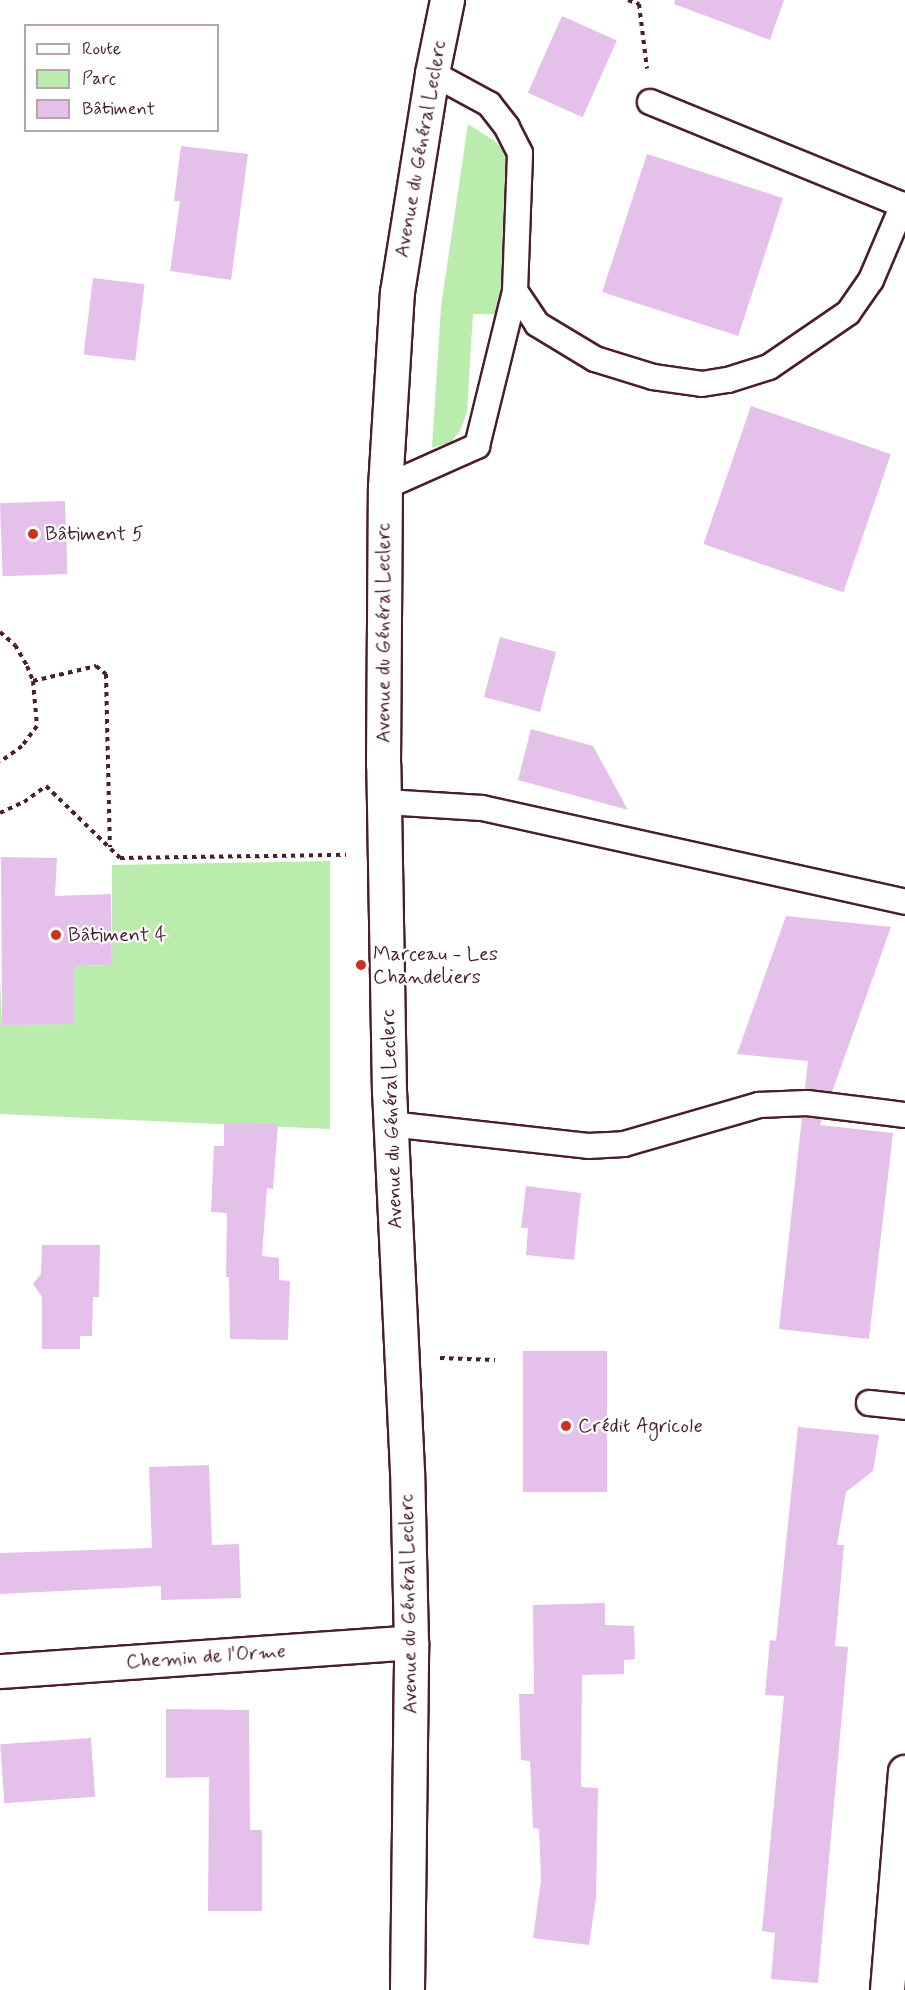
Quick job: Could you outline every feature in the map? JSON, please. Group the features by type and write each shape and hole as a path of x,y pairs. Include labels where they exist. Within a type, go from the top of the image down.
{"main road":[{"name":"Avenue du Général Leclerc","path":"407,1990 411,1642 405,1414 390,1124 385,802 385,487 397,292 432,73 447,0"},
{"name":"Chemin de l'Orme","path":"0,1671 411,1642"},
{"path":"887,1990 905,1772"}],"lane":[{"path":"385,487 477,446 515,291 520,153 507,127 489,104 432,73"},
{"path":"515,291 537,324 551,335 605,362 653,377 702,384 728,380 769,367 848,313 872,280 904,205 650,102"},
{"path":"385,802 482,808 905,902"},
{"path":"390,1124 588,1146 624,1144 759,1105 807,1102 905,1115"},
{"path":"869,1403 905,1407"}],"path":[{"path":"628,0 639,4 650,102"},
{"path":"0,632 15,645 33,681 37,726 22,746 0,762"},
{"path":"33,681 96,666 106,674 110,848"},
{"path":"0,813 24,802 46,786 120,858 353,855"},
{"path":"433,1358 495,1359"}],"green space":[{"path":"468,124 496,142 507,153 508,207 503,301 498,314 473,314 467,412 460,431 451,442 432,448 441,307"},
{"path":"330,861 330,1129 0,1114 0,977 2,1025 74,1024 74,981 68,966 112,965 112,865"}],"building":[{"path":"675,0 784,0 770,40 674,4"},
{"path":"562,16 617,40 583,117 528,93"},
{"path":"181,146 248,154 231,280 170,271 180,201 174,201"},
{"path":"647,154 783,198 738,336 602,292"},
{"path":"93,278 145,284 135,361 84,354"},
{"path":"751,406 891,454 843,592 703,544"},
{"name":"Bâtiment 5","path":"65,501 68,574 3,576 0,503"},
{"path":"500,637 556,652 540,712 484,697"},
{"path":"531,729 593,746 628,810 518,780"},
{"name":"Bâtiment 4","path":"1,857 57,858 55,896 111,894 112,965 74,966 74,1024 2,1025"},
{"path":"786,916 891,927 832,1092 805,1089 808,1061 737,1054"},
{"path":"802,1117 822,1119 820,1125 893,1133 869,1339 779,1329"},
{"path":"224,1123 278,1124 273,1189 267,1188 262,1256 279,1258 279,1280 290,1281 288,1340 230,1339 229,1277 226,1277 227,1213 211,1212 214,1146 224,1146"},
{"path":"526,1186 581,1193 574,1260 526,1255 528,1228 521,1228"},
{"path":"42,1245 100,1245 99,1297 93,1297 92,1336 80,1336 80,1349 42,1349 42,1297 33,1284 41,1274"},
{"path":"523,1351 607,1351 607,1492 523,1492"},
{"path":"798,1427 879,1435 873,1471 846,1492 837,1545 844,1545 835,1646 848,1647 818,1983 771,1979 775,1933 762,1931 784,1696 765,1695 770,1640 776,1641"},
{"path":"209,1465 212,1545 239,1544 241,1598 161,1600 161,1586 0,1594 0,1553 152,1548 149,1467"},
{"path":"605,1603 605,1625 634,1626 635,1659 624,1660 624,1674 582,1675 581,1787 598,1788 596,1898 589,1945 533,1938 541,1880 539,1829 533,1828 530,1761 521,1760 519,1694 534,1694 533,1605"},
{"path":"166,1709 249,1710 250,1830 262,1830 262,1911 208,1911 209,1777 166,1778"},
{"path":"91,1738 95,1797 4,1803 0,1744"}],"place":[{"name":"Bâtiment 5","path":"33,534"},
{"name":"Bâtiment 4","path":"56,935"},
{"name":"Marceau - Les Chandeliers","path":"361,965"},
{"name":"Crédit Agricole","path":"566,1426"}]}
